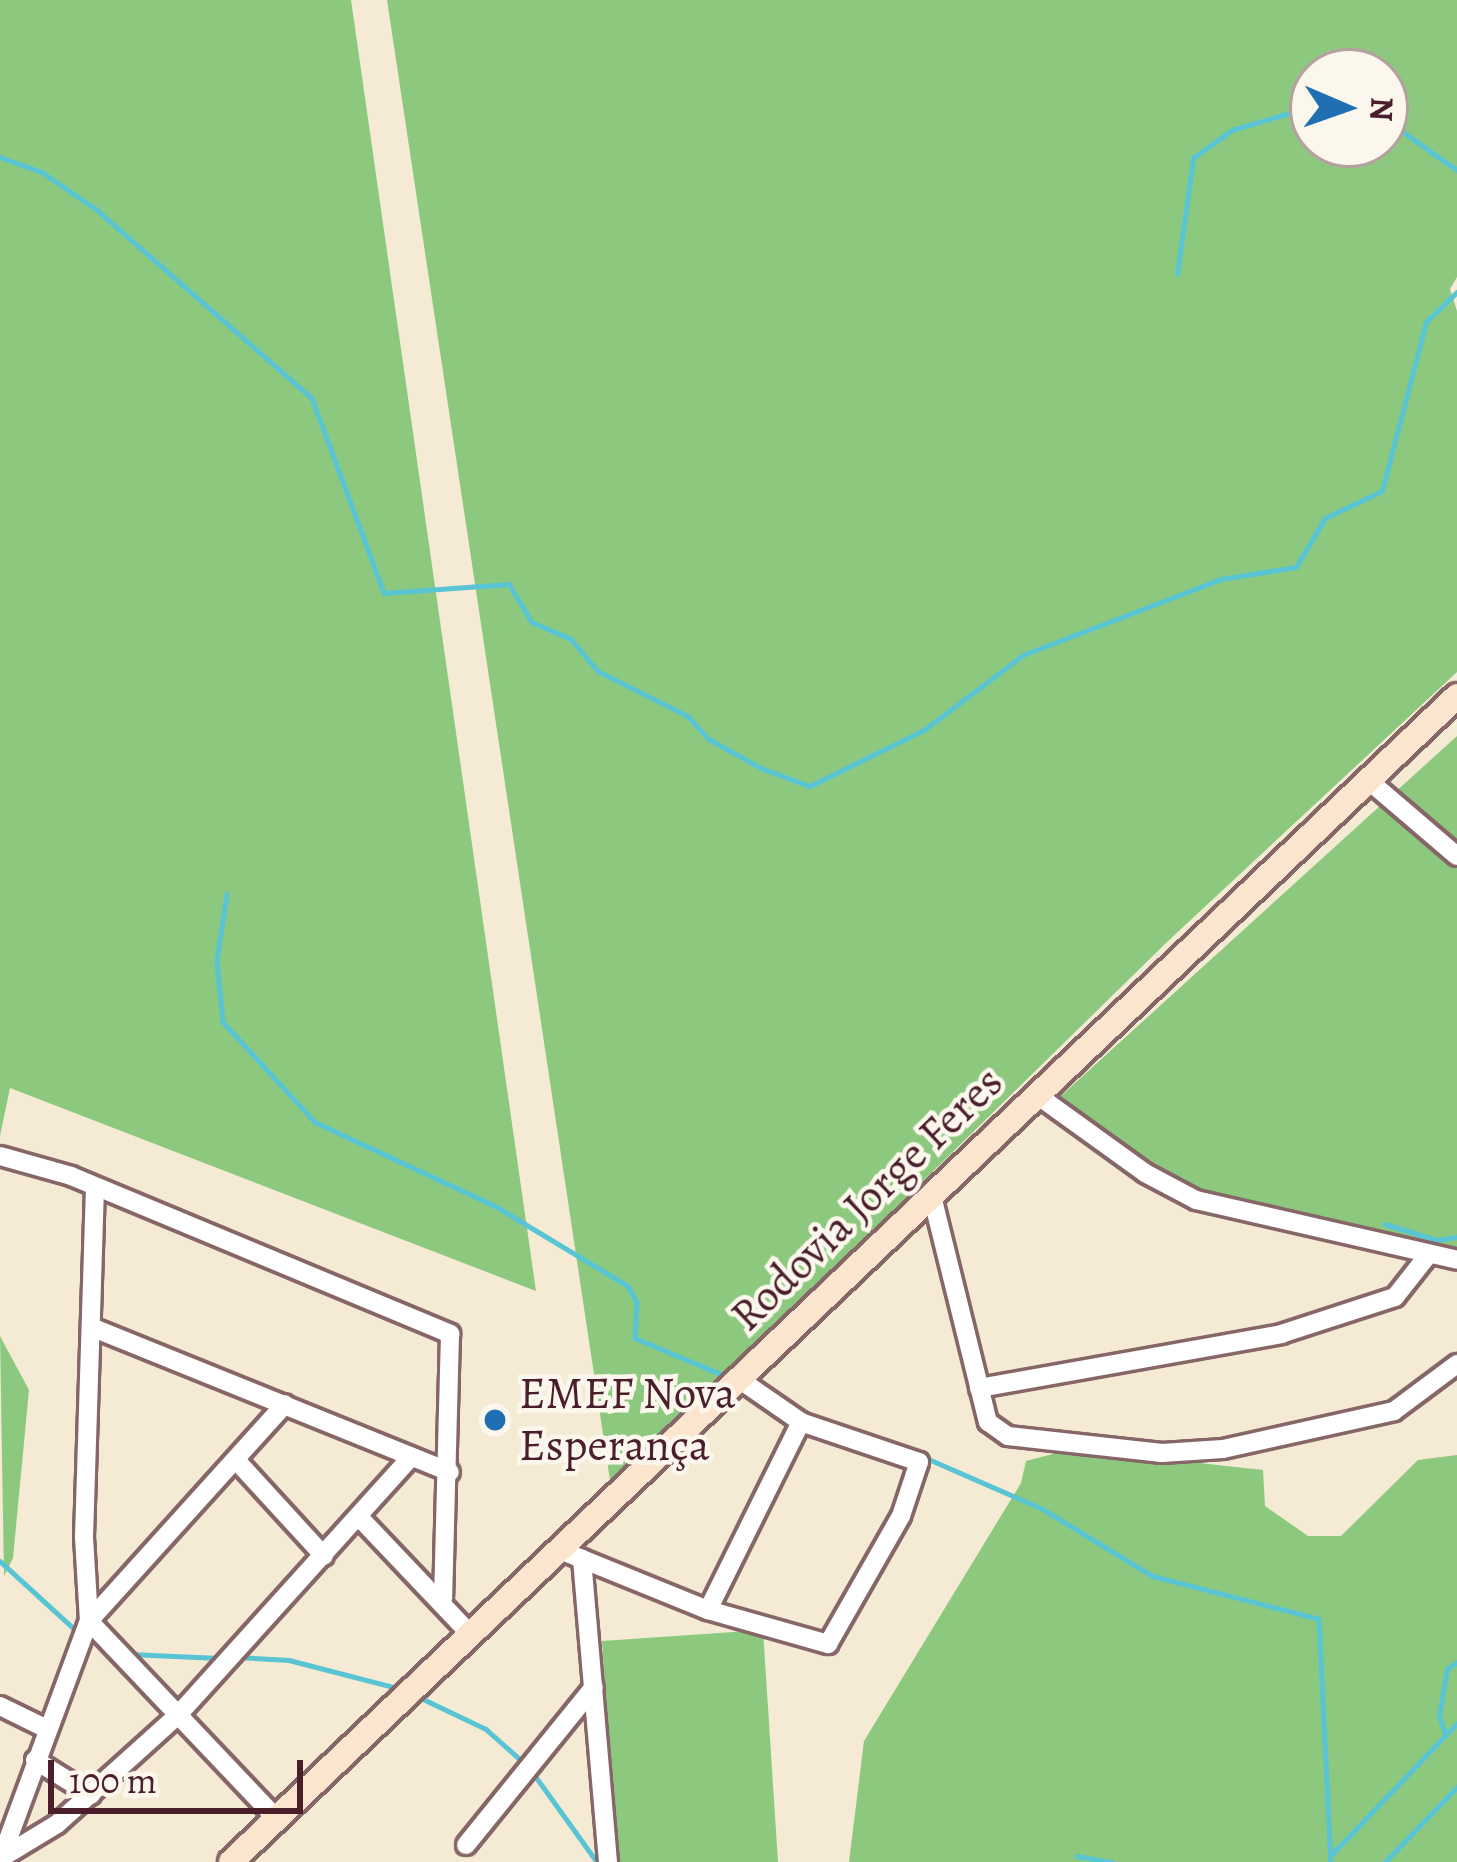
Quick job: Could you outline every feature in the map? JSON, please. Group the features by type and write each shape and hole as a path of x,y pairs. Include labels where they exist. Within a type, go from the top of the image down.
{"main road":[{"name":"Rodovia Jorge Feres","path":"231,1862 471,1635 571,1554 739,1378 931,1192 1457,696"}],"street":[{"path":"1368,780 1457,856"},
{"path":"1037,1095 1145,1174 1196,1200 1457,1260"},
{"path":"0,1156 95,1186 445,1330 453,1347 443,1599"},
{"path":"1,1860 89,1621 95,1186"},
{"path":"931,1192 988,1422 1008,1436 1190,1452 1394,1411 1457,1364"},
{"path":"979,1388 1281,1334 1395,1297 1428,1255"},
{"path":"91,1327 450,1472"},
{"path":"571,1554 708,1610 828,1643 901,1516 919,1462 801,1422 739,1378"},
{"path":"89,1621 285,1405"},
{"path":"708,1610 801,1422"},
{"path":"1,1860 91,1795 178,1715 411,1457"},
{"path":"236,1460 324,1556"},
{"path":"360,1518 443,1599 471,1635"},
{"path":"571,1554 593,1688 608,1862"},
{"path":"89,1621 277,1819"},
{"path":"466,1845 593,1688"},
{"path":"0,1706 47,1729"},
{"path":"35,1760 91,1795"}],"green space":[{"path":"0,0 351,0 536,1291 10,1088 0,1136"},
{"path":"387,0 1457,0 1457,277 1450,289 1457,311 1457,672 1167,942 611,1487"},
{"path":"1457,736 1457,1261 1204,1200 1053,1103"},
{"path":"0,1336 29,1390 13,1558 4,1576"},
{"path":"1072,1449 1263,1470 1265,1506 1308,1536 1341,1536 1418,1460 1457,1455 1457,1862 849,1862 864,1741 1021,1483 1026,1461"},
{"path":"763,1630 778,1862 616,1862 602,1641"}],"waterway":[{"path":"1177,274 1193,158 1232,130 1289,113"},
{"path":"1409,136 1457,170"},
{"path":"0,157 42,172 96,209 312,398 384,593 509,584 532,622 571,639 598,671 688,716 709,739 761,768 810,786 924,730 1023,655 1221,579 1296,567 1325,518 1382,491 1426,322 1457,292"},
{"path":"227,894 217,961 223,1022 315,1122 497,1207 628,1286 637,1302 635,1338 730,1378"},
{"path":"1385,1224 1437,1240 1457,1237"},
{"path":"924,1457 1041,1508 1153,1576 1319,1619 1331,1862"},
{"path":"0,1561 80,1634"},
{"path":"129,1654 219,1658"},
{"path":"236,1657 289,1660 401,1689"},
{"path":"1445,1734 1439,1716 1447,1669 1457,1662"},
{"path":"417,1696 486,1729 523,1762"},
{"path":"1332,1854 1457,1723"},
{"path":"531,1770 597,1862"},
{"path":"1385,1862 1457,1787"},
{"path":"1077,1856 1111,1862"}],"place":[{"name":"EMEF Nova Esperança","path":"495,1420"}]}
